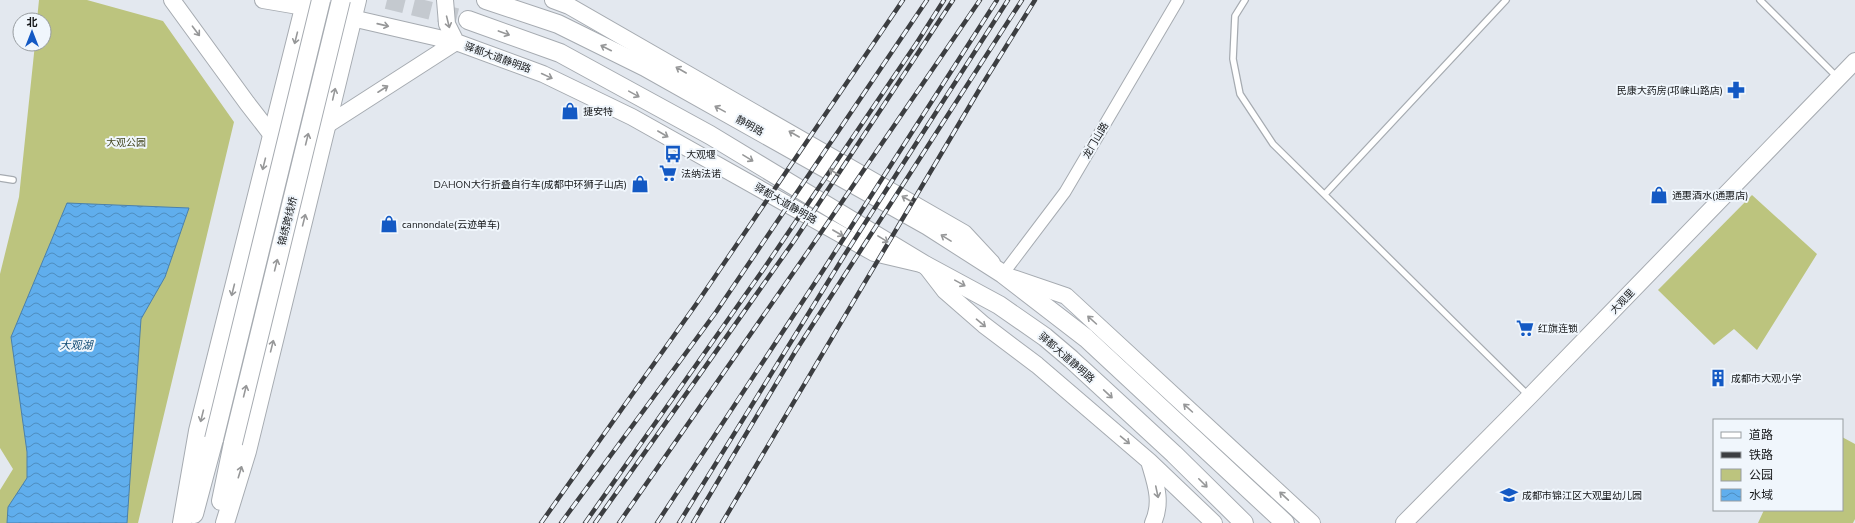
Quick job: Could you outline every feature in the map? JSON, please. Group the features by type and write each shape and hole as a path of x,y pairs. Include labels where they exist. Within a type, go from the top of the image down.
{"main road":[{"name":"锦绣跨线桥","path":"191,523 214,439 321,0"},
{"name":"锦绣跨线桥","path":"216,523 233,443 341,0"},
{"path":"225,523 247,450 357,0"},
{"name":"静明路","path":"486,0 558,24 645,67 921,222 1003,274"},
{"path":"182,523 198,431 271,134 305,3"},
{"path":"468,20 560,53 710,135 925,265"},
{"name":"驿都大道静明路","path":"925,265 999,305 1045,337 1174,454 1244,523"},
{"path":"1003,274 1086,338 1285,523"}],"street":[{"path":"172,0 247,104 271,134"},
{"name":"驿都大道静明路","path":"263,0 305,3 352,17 456,42 543,74 632,116 874,253 925,265"},
{"path":"327,125 456,42 447,24 445,0"},
{"path":"552,0 569,6 964,233 1003,274 1066,296 1312,523"},
{"name":"龙门山路","path":"1003,274 1065,192 1178,0"},
{"name":"大观里","path":"1404,523 1530,396 1855,61"},
{"path":"925,265 945,291 978,320 1037,365 1149,461 1214,523"},
{"path":"1149,461 1159,496 1157,515 1153,523"}],"lane":[{"path":"1246,0 1235,16 1233,59 1240,94 1273,144 1530,396"},
{"path":"1325,194 1506,0"},
{"path":"1760,0 1839,78"},
{"path":"0,178 13,180"}],"green space":[{"name":"大观公园","path":"39,0 87,0 163,21 234,122 138,523 0,523 0,490 13,469 0,448 0,274 19,197 34,52 52,52 52,12 38,12"},
{"path":"1752,195 1817,254 1757,350 1734,329 1714,345 1658,290"},
{"path":"1843,438 1855,444 1855,519 1853,523 1758,523 1764,511 1843,511"}],"water":[{"name":"大观湖","path":"67,203 189,208 165,277 141,319 127,523 7,523 8,507 27,478 27,452 11,337"}],"tunnel":[{"path":"387,0 468,20"}],"railway":[{"path":"541,523 697,303 903,0"},
{"path":"561,523 716,312 927,0"},
{"path":"585,523 765,267 916,44 944,0"},
{"path":"595,523 794,241 953,0"},
{"path":"619,523 807,253 980,0"},
{"path":"657,523 824,269 997,0"},
{"path":"679,523 844,256 1008,0"},
{"path":"693,523 795,352 1022,0"},
{"path":"722,523 982,85 1035,0"}],"place":[{"name":"民康大药房(邛崃山路店)","path":"1736,90"},
{"name":"捷安特","path":"570,111"},
{"name":"大观堰","path":"673,154"},
{"name":"法纳法诺","path":"668,173"},
{"name":"DAHON大行折叠自行车(成都中环狮子山店)","path":"640,184"},
{"name":"通惠酒水(通惠店)","path":"1659,195"},
{"name":"cannondale(云迹单车)","path":"389,224"},
{"name":"红旗连锁","path":"1525,328"},
{"name":"成都市大观小学","path":"1718,378"},
{"name":"成都市锦江区大观里幼儿园","path":"1509,495"}]}
